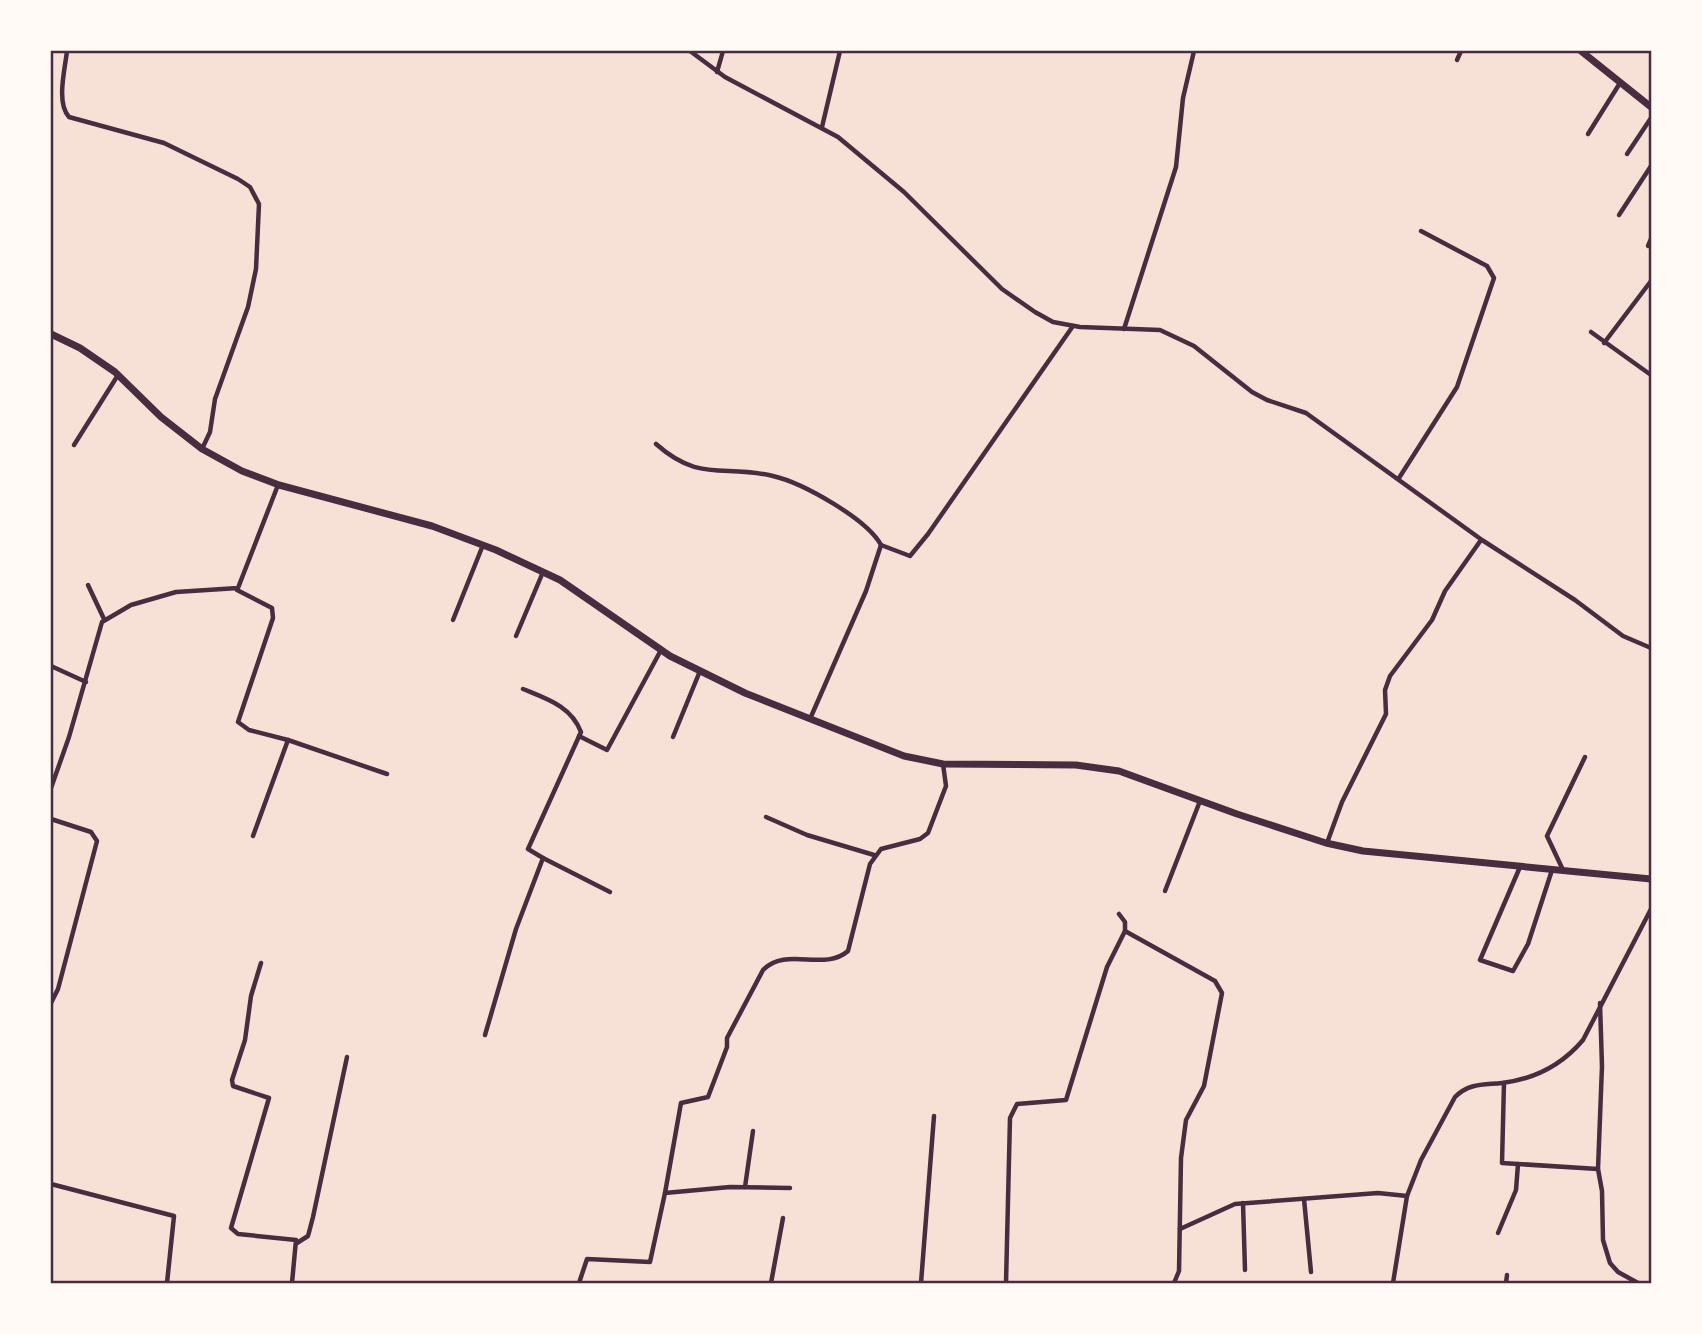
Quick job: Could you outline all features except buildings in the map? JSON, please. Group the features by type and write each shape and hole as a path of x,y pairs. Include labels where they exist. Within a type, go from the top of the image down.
{"main road":[{"path":"1581,51 1651,107"},
{"path":"51,334 80,348 118,375 161,417 202,449 242,471 278,485 432,526 483,545 543,571 661,650 700,671 904,756 943,765 1076,765 1119,771 1326,844 1363,851 1651,879"}],"street":[{"path":"67,51 64,110 69,117 164,143 238,179 250,187 259,204 256,269 248,307 215,399 210,432 202,449"},
{"path":"690,51 718,72 822,127 904,192 1002,289 1053,322 1073,326 1160,330 1194,346 1252,392 1267,400 1307,413 1482,540 1575,600 1623,636 1651,648"},
{"path":"718,72 723,51"},
{"path":"822,127 840,51"},
{"path":"1124,329 1176,167 1183,98 1194,51"},
{"path":"1457,60 1461,51"},
{"path":"1588,134 1621,82"},
{"path":"1627,155 1651,118"},
{"path":"1619,215 1651,166"},
{"path":"1399,478 1457,387 1494,278 1487,266 1422,231"},
{"path":"1648,246 1651,239"},
{"path":"1604,342 1651,281"},
{"path":"656,444 689,468 774,476 789,482 852,516 876,535 881,545 893,552 910,556 1073,326"},
{"path":"1591,332 1651,375"},
{"path":"74,445 118,375"},
{"path":"236,590 241,584 278,485"},
{"path":"1326,844 1342,802 1386,714 1385,690 1390,676 1432,620 1445,591 1482,540"},
{"path":"453,621 483,545"},
{"path":"810,719 866,591 881,545"},
{"path":"516,636 543,571"},
{"path":"51,788 104,619 88,585"},
{"path":"104,619 131,606 176,592 236,590 272,608 273,618 238,722 249,730 288,740 387,774"},
{"path":"579,736 607,750 661,650"},
{"path":"51,666 86,682"},
{"path":"673,737 700,671"},
{"path":"523,689 554,701 576,718 581,732 528,849 610,892"},
{"path":"253,836 288,740"},
{"path":"1564,871 1547,836 1585,757"},
{"path":"579,1283 587,1259 650,1262 681,1103 708,1097 727,1047 727,1038 734,1029 757,979 769,963 781,959 831,959 848,951 874,855 881,849 920,839 928,833 946,786 943,765"},
{"path":"1165,891 1201,800"},
{"path":"766,817 807,835 874,855"},
{"path":"51,819 91,832 97,841 61,977 51,1003"},
{"path":"485,1035 516,929 543,858"},
{"path":"1520,867 1480,960 1513,971 1528,944 1552,870"},
{"path":"1393,1283 1407,1196 1421,1160 1455,1097 1474,1085 1504,1083 1543,1072 1569,1057 1583,1040 1600,1002 1651,909"},
{"path":"1006,1283 1010,1118 1017,1104 1066,1100 1107,967 1125,931 1125,922 1119,914"},
{"path":"1125,931 1215,981 1222,993 1204,1086 1186,1120 1181,1158 1179,1271 1174,1283"},
{"path":"261,963 251,996 245,1040 232,1080 233,1086 269,1098 231,1228 238,1234 292,1239 297,1243"},
{"path":"1600,1002 1602,1066 1598,1169 1602,1191 1605,1252 1618,1272 1638,1283"},
{"path":"297,1243 308,1236 347,1057"},
{"path":"1504,1083 1502,1163 1598,1169"},
{"path":"921,1283 934,1116"},
{"path":"745,1188 753,1131"},
{"path":"1498,1233 1516,1190 1518,1164"},
{"path":"51,1184 174,1216 167,1283"},
{"path":"665,1193 790,1188"},
{"path":"1180,1229 1243,1203 1378,1193 1407,1196"},
{"path":"1304,1199 1311,1272"},
{"path":"1243,1203 1245,1270"},
{"path":"771,1283 783,1218"},
{"path":"292,1283 297,1243"},
{"path":"1506,1283 1507,1275"}]}
